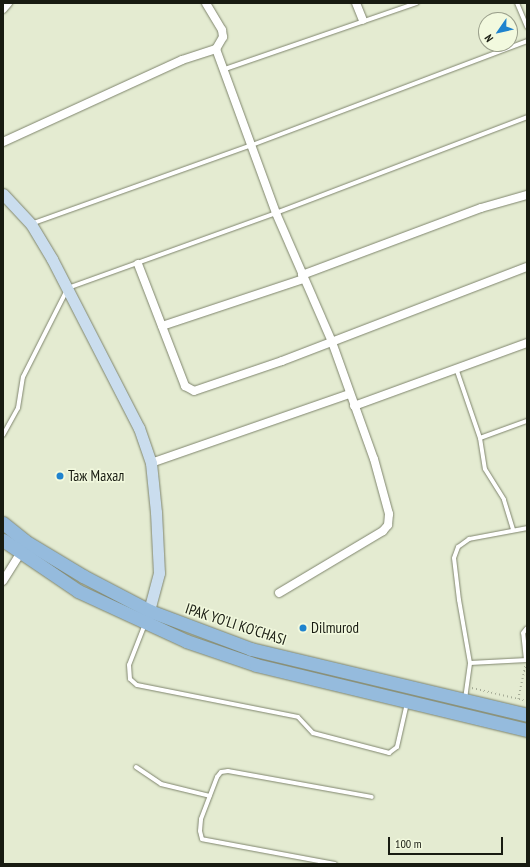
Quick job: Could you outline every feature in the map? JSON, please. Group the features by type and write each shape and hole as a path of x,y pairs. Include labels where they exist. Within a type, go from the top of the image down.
{"main road":[{"path":"3,194 31,224 68,288 138,428 150,463 156,512 158,573 146,624"},
{"name":"IPAK YO'LI KO'CHASI","path":"3,523 25,541 83,576 150,611 251,649 527,715"},
{"name":"IPAK YO'LI KO'CHASI","path":"3,540 20,554 78,590 146,624 186,641 256,665 527,730"}],"street":[{"path":"3,9 8,3"},
{"path":"3,142 182,60 216,49 223,34 206,3"},
{"path":"356,3 363,20"},
{"path":"216,49 225,69 276,213 332,342 382,486 389,514 388,525 377,535 279,593"},
{"path":"162,326 303,277 481,208 527,195"},
{"path":"138,264 185,386 191,391 236,378 527,267"},
{"path":"354,406 527,343"},
{"path":"150,463 349,394"},
{"path":"3,580 20,554"}],"lane":[{"path":"225,69 363,20 417,3"},
{"path":"517,3 527,27"},
{"path":"31,224 252,145 527,41"},
{"path":"3,435 18,408 23,377 68,288 276,213 527,117"},
{"path":"456,368 480,438 485,469 504,500 513,530"},
{"path":"480,438 527,421"},
{"path":"464,700 468,687 470,663 458,600 456,552 458,547 469,538 527,528"},
{"path":"146,624 129,666 130,679 137,685 298,717 313,733 389,753 397,747 408,701"},
{"path":"470,663 510,663 526,660 523,633 527,628"},
{"path":"136,767 161,784 210,796"},
{"path":"335,864 205,841 201,836 200,826 217,777 221,772 228,771 372,797"}],"path":[{"path":"518,699 526,660"},
{"path":"468,687 527,701"}],"place":[{"name":"Таж Махал","path":"60,476"},
{"name":"Dilmurod","path":"303,628"}]}
